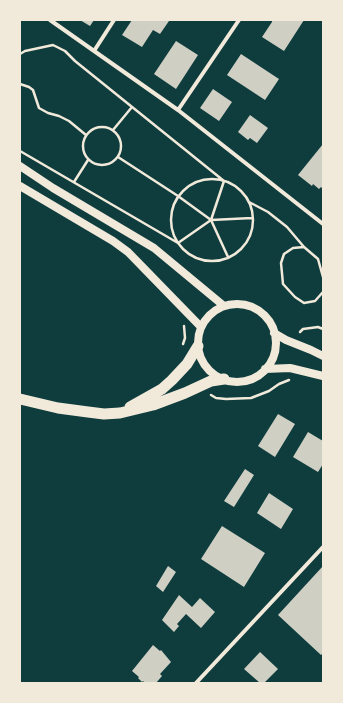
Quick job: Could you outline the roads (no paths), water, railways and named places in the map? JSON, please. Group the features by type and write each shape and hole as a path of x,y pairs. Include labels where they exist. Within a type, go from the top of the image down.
{"highway":[{"path":"120,413 162,389 187,364 198,346"},
{"path":"20,399 58,408 104,414 120,413 166,401 211,381 224,379"}],"main road":[{"path":"20,166 53,188 154,248 224,306"},
{"path":"20,186 113,241 128,252 201,326"},
{"path":"235,304 255,308 268,320 274,333 275,346 270,363 254,378 234,382 224,379 212,372 200,356 198,336 201,326 213,312 224,306 235,304"},
{"path":"274,333 286,340 323,356"},
{"path":"264,370 290,368 323,376"}],"street":[{"path":"50,20 178,110 323,224"},
{"path":"94,51 114,20"},
{"path":"178,110 239,20"},
{"path":"196,683 323,547"}]}
